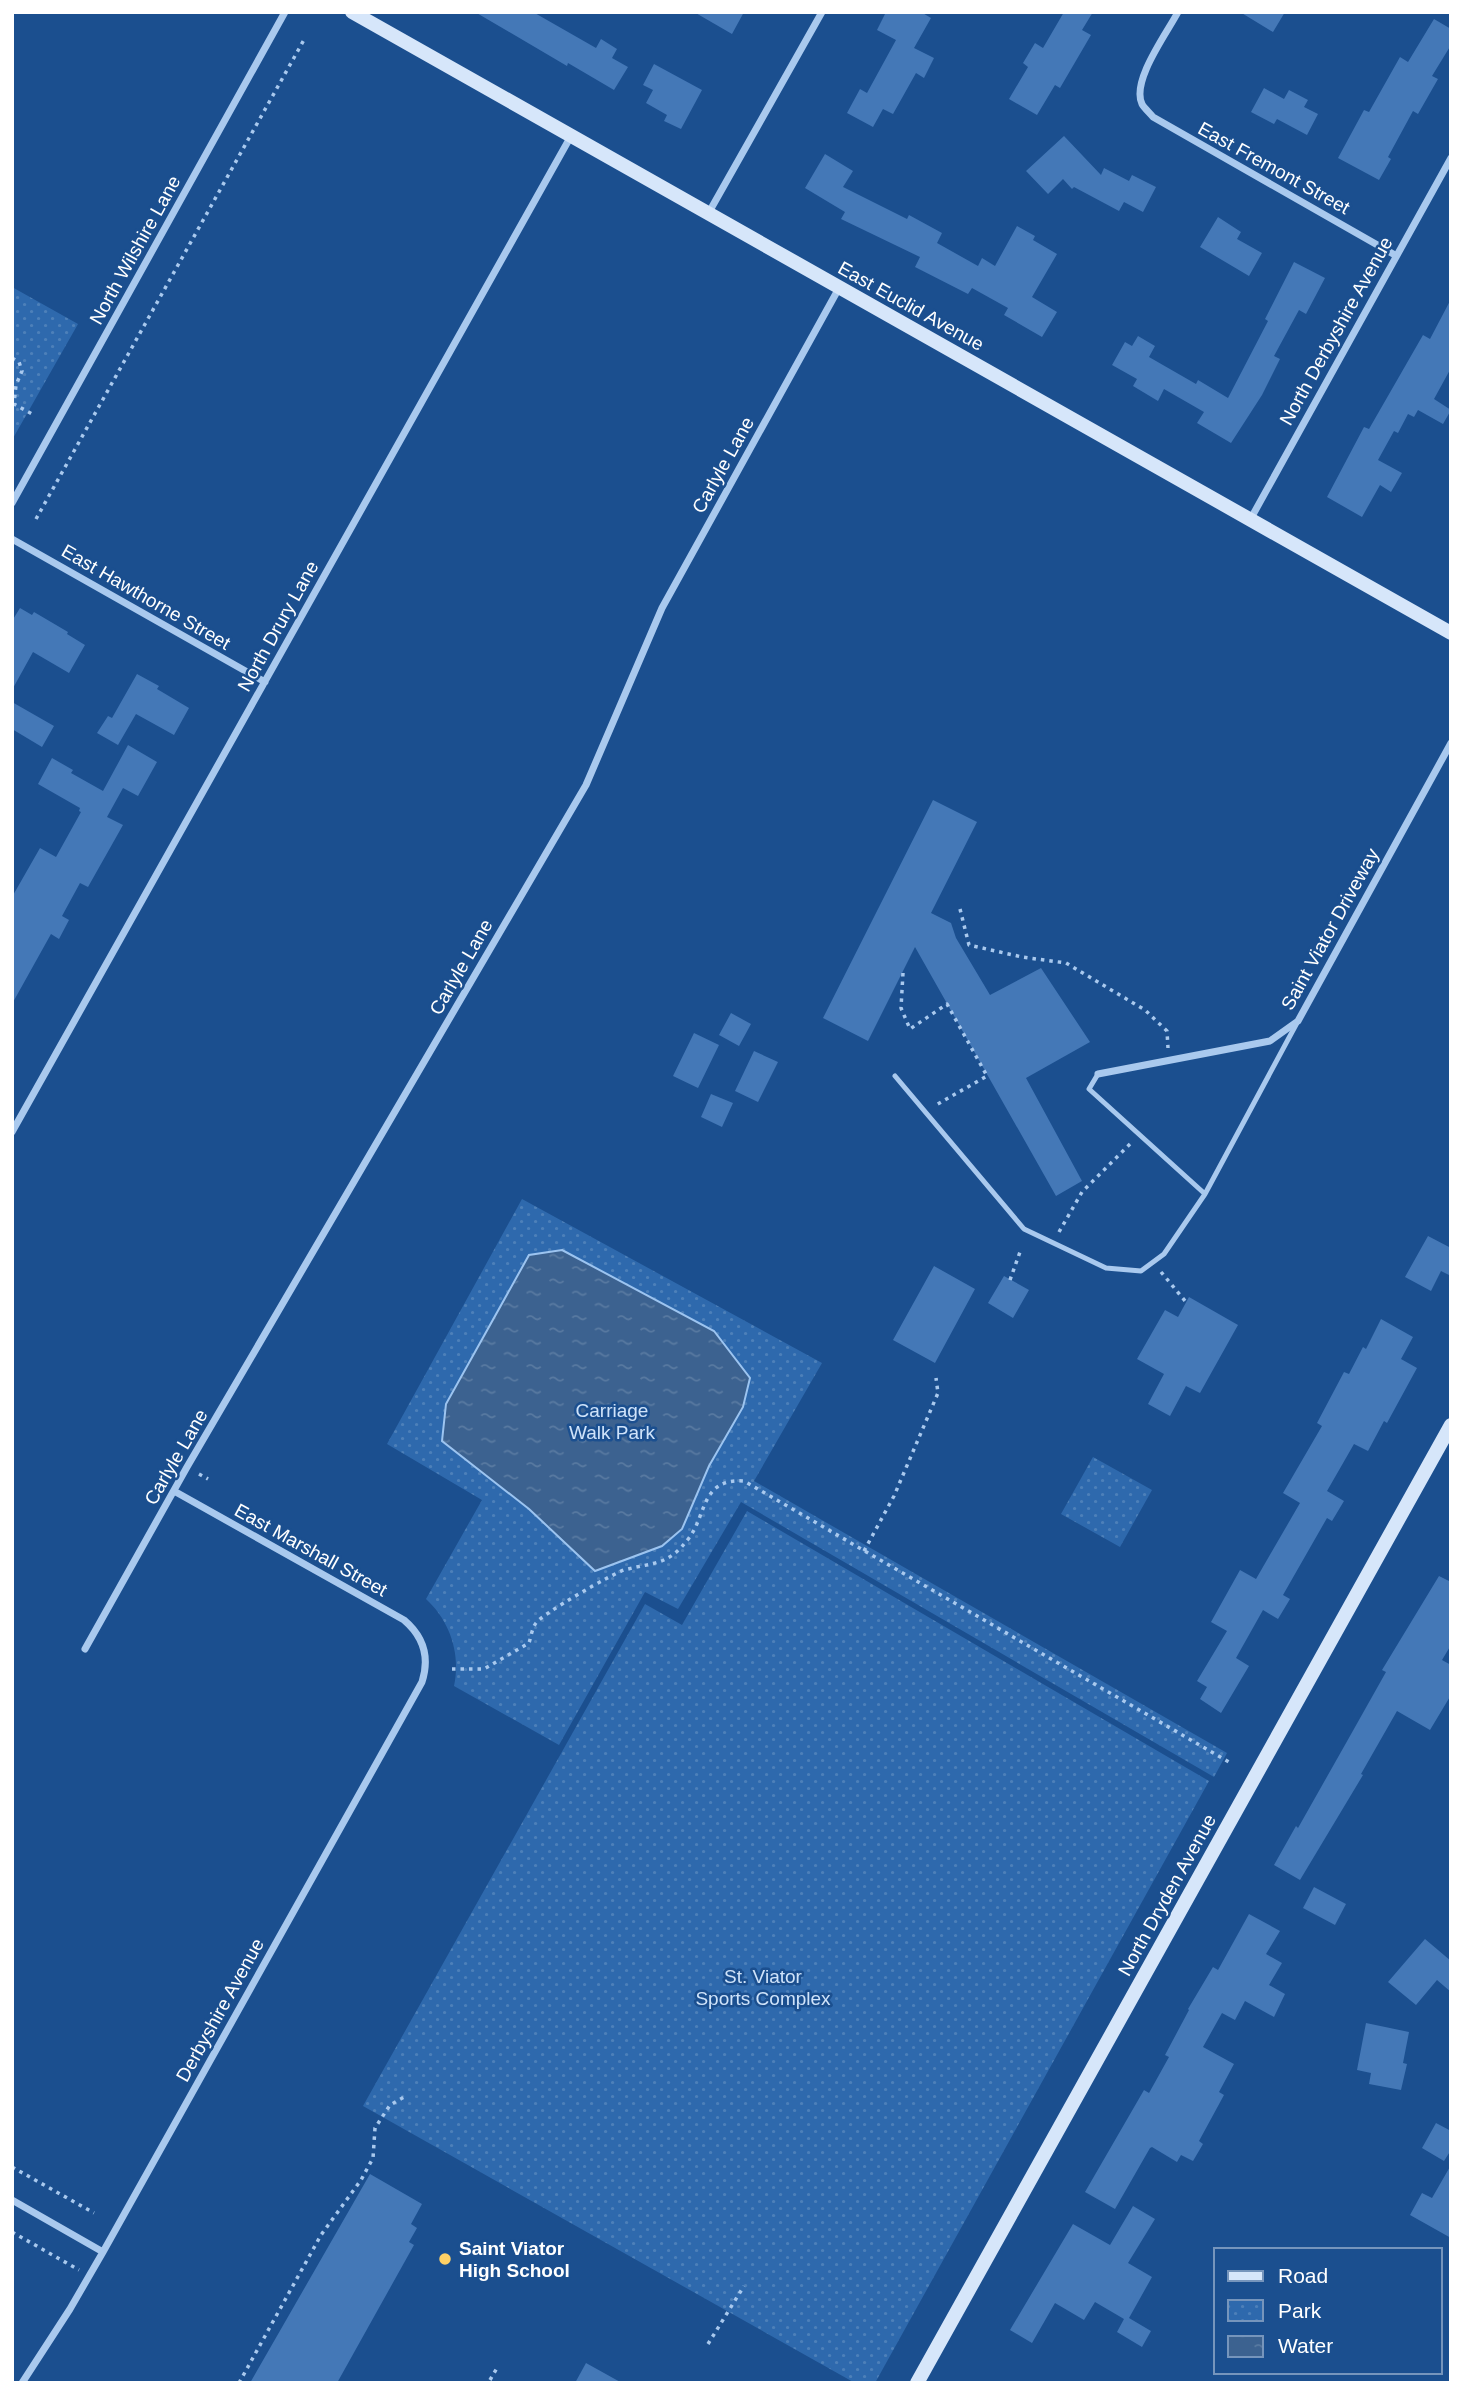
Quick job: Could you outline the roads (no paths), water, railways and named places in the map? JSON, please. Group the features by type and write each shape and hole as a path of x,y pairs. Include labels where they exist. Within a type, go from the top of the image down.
{"main road":[{"name":"East Euclid Avenue","path":"352,12 1451,633"},
{"name":"North Dryden Avenue","path":"917,2383 1451,1425"}],"street":[{"name":"North Wilshire Lane","path":"12,503 285,12"},
{"path":"708,214 822,12"},
{"name":"East Fremont Street","path":"1178,12 1147,66 1140,85 1142,103 1153,117 1395,255"},
{"name":"North Drury Lane","path":"12,1132 571,136"},
{"name":"North Derbyshire Avenue","path":"1250,520 1451,158"},
{"name":"Carlyle Lane","path":"85,1649 174,1491 586,785 662,608 839,288"},
{"name":"East Hawthorne Street","path":"12,539 265,682"},
{"name":"Saint Viator Driveway","path":"1098,1074 1270,1041 1298,1021 1451,743"},
{"name":"East Marshall Street","path":"174,1491 404,1620 415,1630 424,1646"},
{"name":"Derbyshire Avenue","path":"22,2383 103,2252 422,1682 427,1667 424,1646"},
{"path":"12,2200 103,2252"}],"lane":[{"path":"895,1076 1024,1230 1106,1268 1141,1271 1164,1254 1205,1194 1298,1021"},
{"path":"1098,1074 1089,1089 1205,1194"}],"water":[{"path":"562,1250 714,1331 750,1378 743,1407 709,1466 682,1529 662,1546 595,1571 529,1509 442,1441 446,1404 529,1255"}],"place":[{"name":"Saint Viator High School","path":"445,2259"}],"park label":[{"name":"Carriage Walk Park","path":"612,1421"},
{"name":"St. Viator Sports Complex","path":"763,1987"}]}
